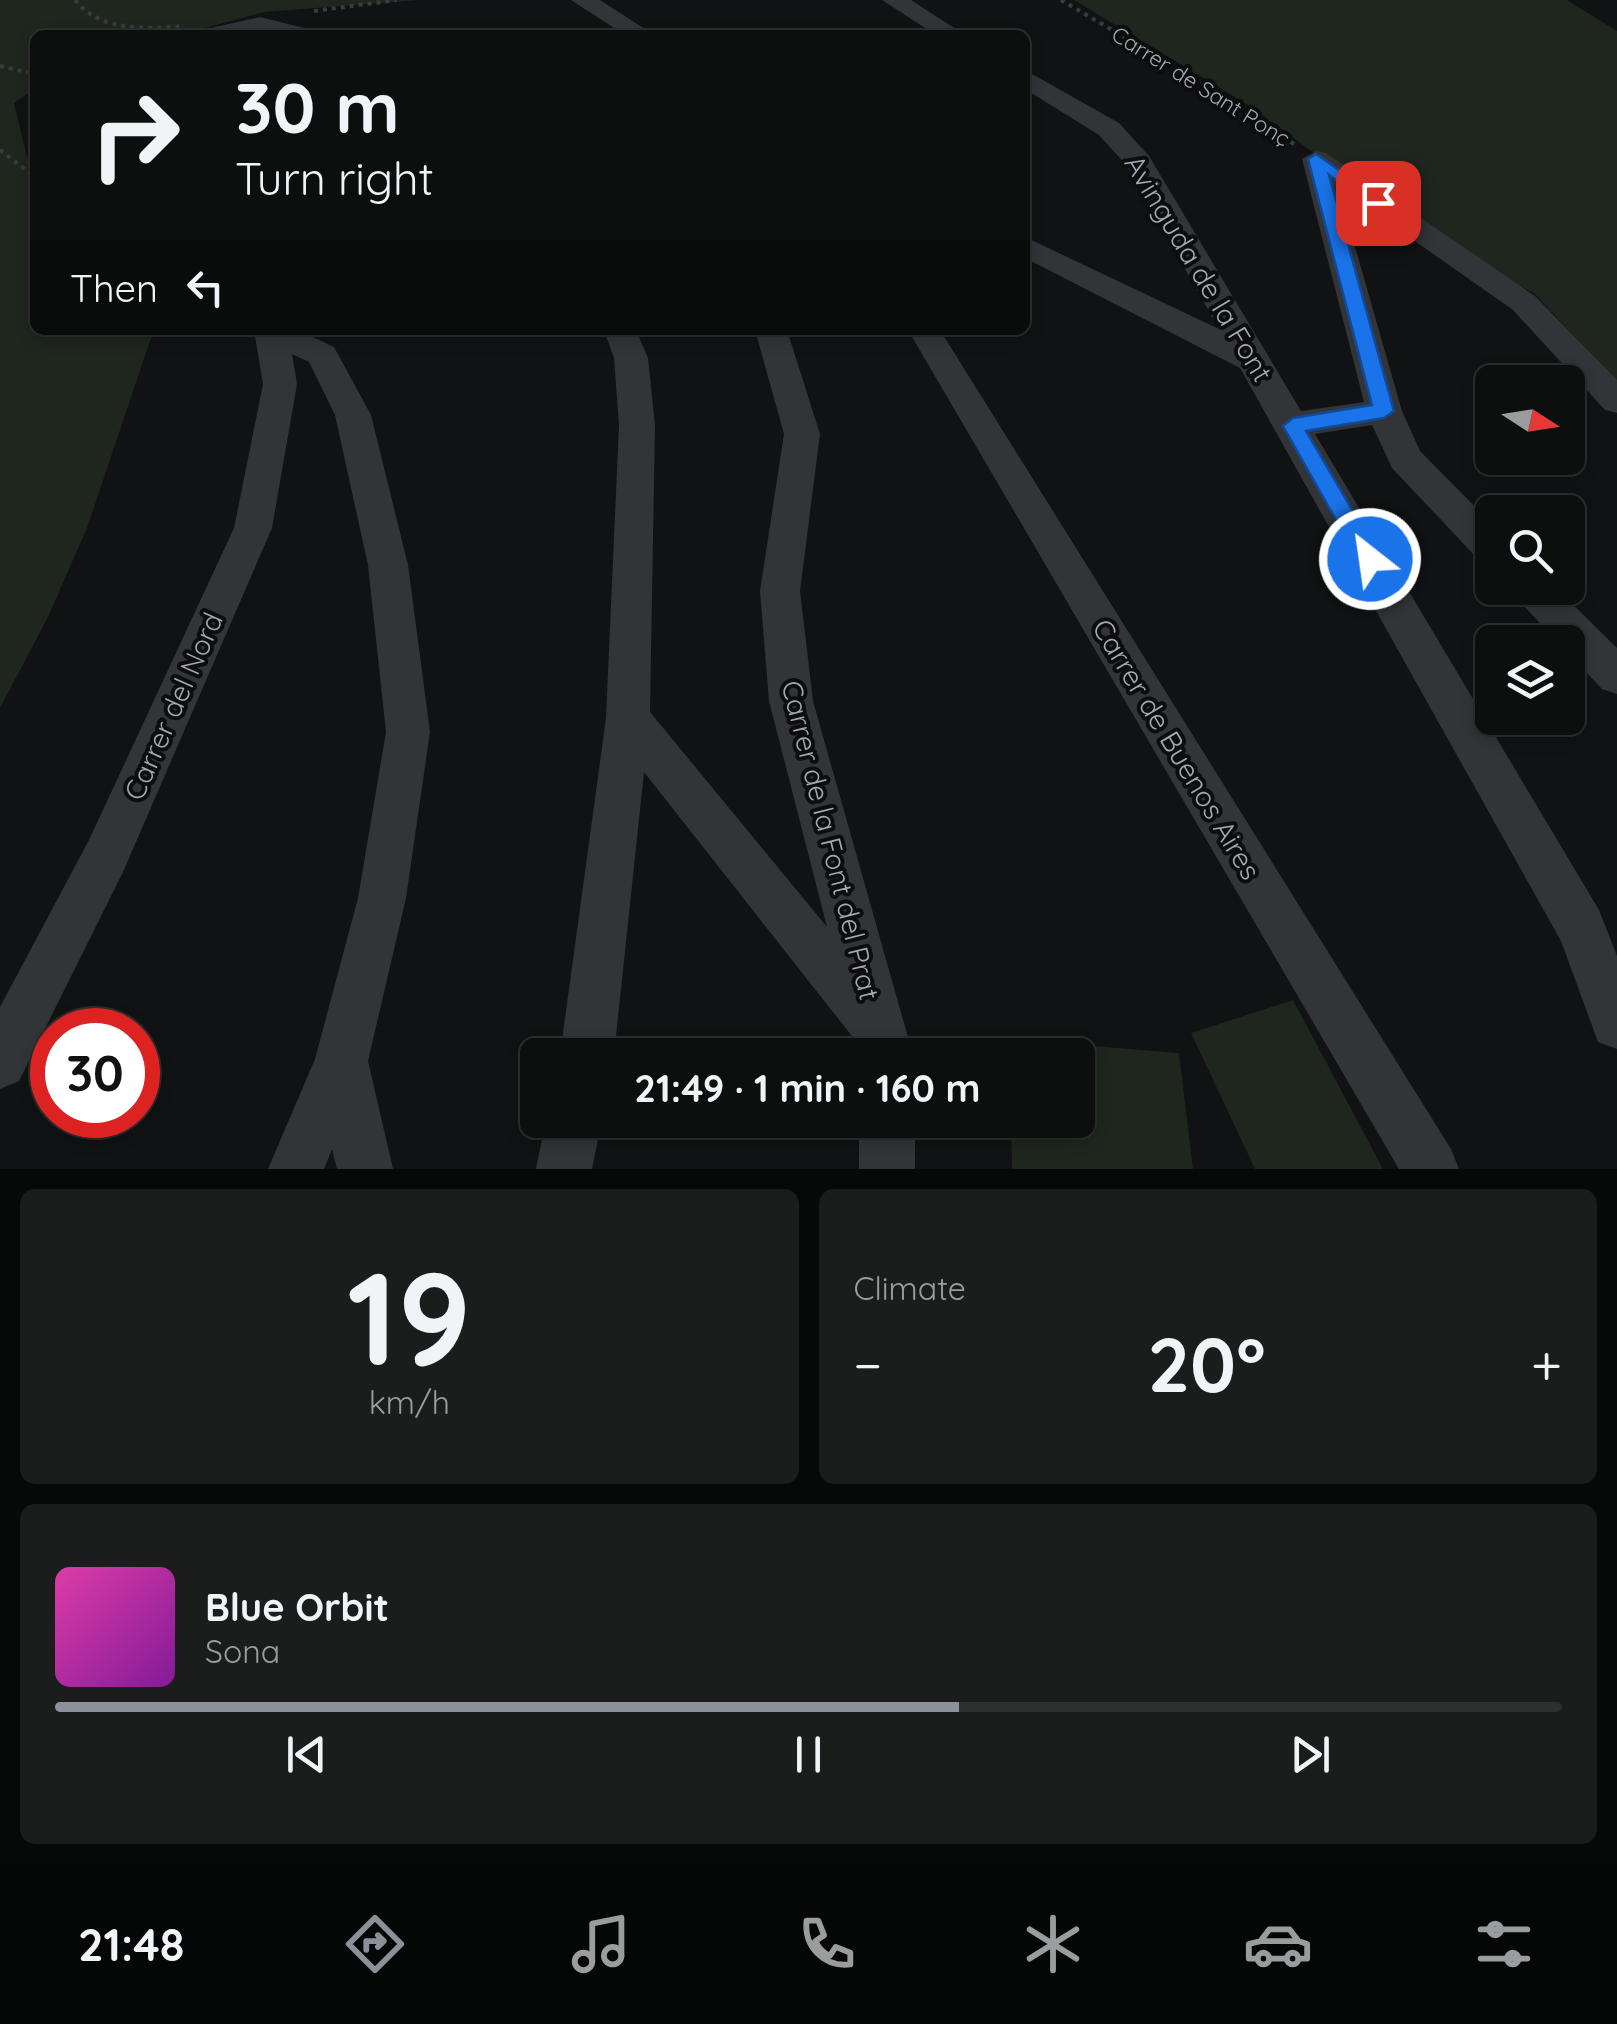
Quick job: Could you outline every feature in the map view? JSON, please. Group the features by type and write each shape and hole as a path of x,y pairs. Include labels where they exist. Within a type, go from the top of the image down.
{"street":[{"path":"583,0 634,30"},
{"path":"894,0 945,30"},
{"path":"233,30 260,24 283,30"},
{"name":"Avinguda de la Font","path":"1030,81 1109,128 1139,162 1581,928 1617,1022"},
{"path":"1316,159 1384,411 1405,459 1475,531"},
{"name":"Carrer de Sant Ponç","path":"1316,159 1524,303 1617,401"},
{"path":"1030,248 1256,360"},
{"name":"Carrer del Nord","path":"0,1062 106,856 254,528 280,384 272,335"},
{"path":"281,335 322,355 353,414 388,565 408,732 382,898 341,1061 296,1169"},
{"path":"589,1038 628,718 637,424 631,358 622,335"},
{"name":"Carrer de la Font del Prat","path":"772,335 802,434 780,591 790,701 882,1038"},
{"name":"Carrer de Buenos Aires","path":"927,335 1431,1169"},
{"path":"1293,426 1384,411"},
{"path":"1548,605 1617,676"},
{"path":"628,718 879,1038"},
{"path":"341,1061 364,1169"},
{"path":"564,1169 570,1138"},
{"path":"887,1138 888,1169"}],"path":[{"path":"75,0 80,8 98,17 142,27 260,24 288,15 397,0"},
{"name":"Carrer de Sant Ponç","path":"1061,0 1213,89 1316,159"},
{"path":"0,66 30,73"},
{"path":"0,150 30,174"}],"shaded area":[{"path":"0,0 419,0 264,12 197,30 30,30 30,92 14,103 30,169 30,335 152,335 87,528 48,617 0,708"},
{"path":"1074,0 1567,0 1617,31 1617,382 1535,294 1423,232 1245,103"},
{"path":"1293,1000 1383,1169 1255,1169 1191,1033"},
{"path":"1095,1046 1179,1053 1193,1169 1012,1169 1011,1138 1095,1138"}],"route":[{"path":"1370,559 1293,426 1384,411 1316,159 1378,203"}]}
